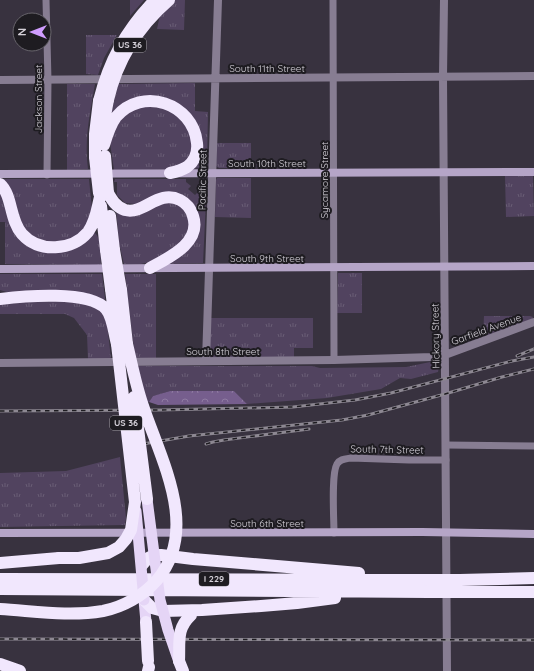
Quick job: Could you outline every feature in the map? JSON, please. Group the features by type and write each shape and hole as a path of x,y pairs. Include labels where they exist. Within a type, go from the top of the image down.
{"highway":[{"name":"US 36","path":"149,667 142,565 141,501 116,289 102,194 101,153 95,134 109,67 117,51 141,15 155,0"},
{"name":"US 36","path":"103,100 135,36 169,0"},
{"path":"101,153 108,131 112,124 128,107 148,100 168,104 180,111 190,122 196,135 197,148 194,159 190,163 181,170 170,174"},
{"path":"0,184 6,193 13,218 22,234 34,242 54,248 69,245 82,238 96,217 102,194 125,210 135,210 159,199 169,197 179,200 188,206 194,220 190,238 186,245 178,252 150,268"},
{"path":"0,292 20,297"},
{"path":"0,299 20,297 73,297 98,303 107,310 122,344 169,482 175,504 176,530 173,551 168,566 150,588 139,596 118,607 86,613 0,609"},
{"name":"US 36","path":"141,501 154,555 160,600 181,666"},
{"path":"0,563 59,558 79,558 108,553 119,547 126,539 141,501"},
{"path":"142,565 148,558 154,555 362,573 400,580"},
{"name":"I 229","path":"461,586 534,578"},
{"name":"I 229","path":"0,579 400,580 428,586"},
{"name":"I 229","path":"0,589 390,592 428,586 461,586 534,592"},
{"path":"144,600 152,608 163,611 194,612 297,603 328,598 390,592"},
{"path":"181,666 179,635 184,621 194,612"},
{"path":"0,664 20,671"}],"main road":[{"name":"South 10th Street","path":"0,174 534,172"},
{"name":"South 9th Street","path":"0,269 534,266"},
{"name":"South 6th Street","path":"0,533 534,534"}],"street":[{"name":"Jackson Street","path":"46,0 48,80 47,175"},
{"name":"Pacific Street","path":"206,361 218,0"},
{"name":"Sycamore Street","path":"333,0 334,360"},
{"name":"Hickory Street","path":"444,0 443,77 447,671"},
{"name":"South 11th Street","path":"0,80 534,76"},
{"name":"Garfield Avenue","path":"445,355 534,322"},
{"name":"South 8th Street","path":"0,363 334,360 389,359 445,355"},
{"path":"446,444 534,446"},
{"name":"South 7th Street","path":"334,533 335,470 338,463 342,459 446,460"}],"green space":[{"path":"130,0 144,0 130,16"},
{"path":"175,0 185,0 184,30 157,29 160,15"},
{"path":"86,35 117,35 104,58 98,75 86,74"},
{"path":"195,83 195,111 208,112 207,165 205,168 188,169 199,143 162,98 110,119 118,84"},
{"path":"67,84 95,84 87,137 88,169 67,170"},
{"path":"136,106 170,108 189,127 193,148 188,161 171,169 114,170 110,143 114,127"},
{"path":"217,143 251,143 251,168 219,168 216,166"},
{"path":"505,176 533,176 534,216 506,217"},
{"path":"217,178 251,178 251,218 215,217"},
{"path":"0,179 89,179 92,209 87,226 73,239 53,244 25,233"},
{"path":"115,179 186,179 186,182 191,186 188,189 195,195 198,192 206,200 203,263 167,264 194,236 187,201 135,206 135,204 125,203 117,195 117,182 114,182"},
{"path":"0,188 11,221 44,249 94,232 97,235 99,242 101,265 5,264 5,222 0,222"},
{"path":"164,200 183,206 191,225 183,244 150,262 141,264 124,264 119,243 116,208"},
{"path":"338,273 362,273 362,313 337,313"},
{"path":"0,274 102,274 105,298 104,304 10,293 0,290"},
{"path":"125,274 156,274 156,358 135,358"},
{"path":"0,302 79,302 101,310 107,323 111,359 88,359 87,335 74,318 65,314 0,314"},
{"path":"484,316 533,317 532,319 483,338"},
{"path":"210,318 313,318 313,348 294,348 294,358 212,358 209,355"},
{"path":"435,361 439,366 438,372 411,379 400,378 381,389 327,398 247,404 234,391 170,391 153,396 149,402 141,401 136,366 312,366 320,368 406,367"},
{"path":"170,391 234,391 247,404 158,405 149,402 153,396"},
{"path":"120,457 126,518 125,525 0,527 0,473 66,471"}],"railway":[{"path":"517,356 534,349"},
{"path":"0,411 293,407 355,400 391,393 512,361 534,357"},
{"path":"143,444 189,436 342,420 368,415 534,369"},
{"path":"206,444 224,440 309,429"},
{"path":"0,639 534,640"}]}
